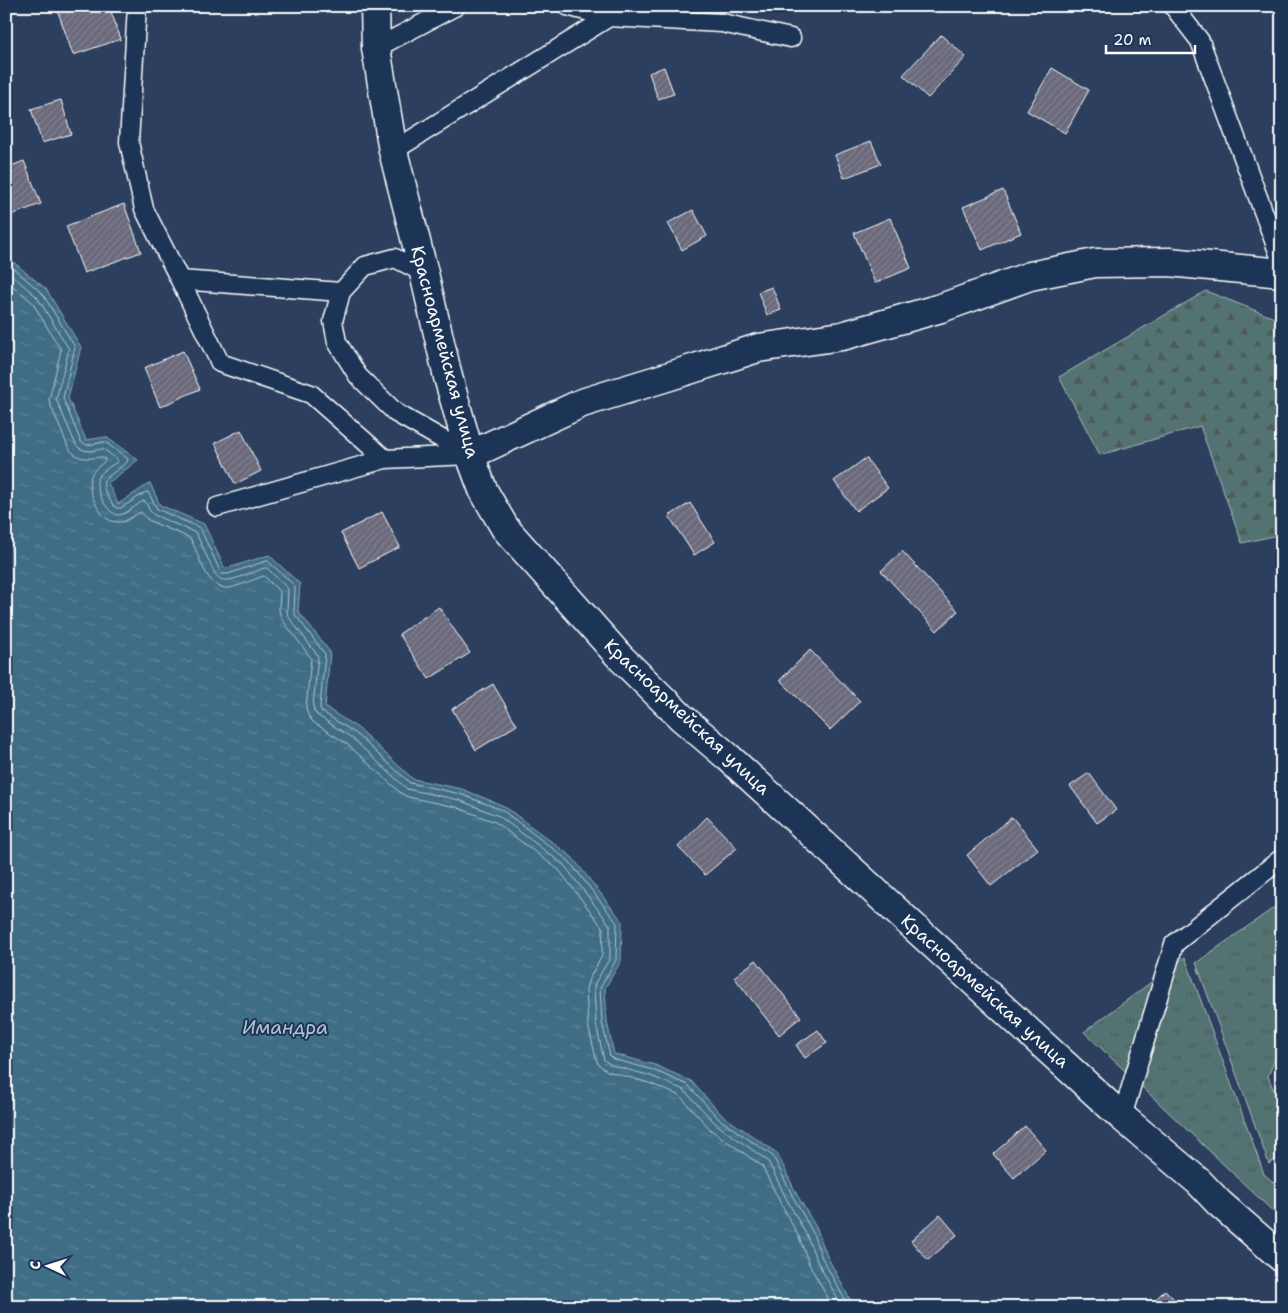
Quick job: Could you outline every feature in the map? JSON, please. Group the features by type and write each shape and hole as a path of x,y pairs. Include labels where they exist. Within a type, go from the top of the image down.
{"street":[{"name":"Красноармейская улица","path":"376,6 376,48 393,151 448,377 470,455 483,490 505,528 620,657 681,717 743,770 1122,1117 1199,1182 1282,1258"},
{"path":"470,455 582,403 758,348 842,336 941,308 1030,276 1095,263 1169,262 1282,273"}],"lane":[{"path":"138,6 129,142 144,209 220,363 311,394 385,459"},
{"path":"376,48 456,6"},
{"path":"567,6 609,18 722,23 791,38"},
{"path":"1174,6 1200,41 1282,262"},
{"path":"393,151 609,18"},
{"path":"424,273 395,258 365,266 341,292 333,321 337,342 358,376 396,413 470,455"},
{"path":"180,280 341,292"},
{"path":"217,507 385,459 470,455"},
{"path":"1122,1117 1174,944 1282,858"}],"green space":[{"path":"1206,291 1282,321 1282,534 1242,543 1200,426 1100,455 1059,377"},
{"path":"1282,902 1282,1043 1268,1076 1279,1104 1282,1106 1282,1155 1269,1164 1196,963"},
{"path":"1185,957 1264,1174 1282,1190 1282,1220 1084,1032"}],"water":[{"name":"Имандра","path":"6,256 46,289 81,347 68,398 86,440 106,437 138,460 108,483 118,504 150,483 160,505 204,524 225,569 269,555 300,584 298,611 330,652 325,707 359,729 413,779 462,789 504,806 572,857 622,921 621,961 605,988 607,1022 614,1054 655,1065 691,1081 722,1115 777,1153 797,1195 817,1229 827,1256 854,1307 6,1307"}],"building":[{"path":"56,6 109,6 121,39 73,55"},
{"path":"941,35 966,57 928,98 903,75"},
{"path":"664,67 674,94 658,99 649,73"},
{"path":"1052,68 1089,90 1065,133 1027,111"},
{"path":"61,100 71,134 42,143 31,109"},
{"path":"871,141 881,164 844,178 835,155"},
{"path":"24,161 41,204 11,215 6,201 6,168"},
{"path":"1003,190 1021,233 982,250 963,207"},
{"path":"124,204 141,252 84,273 66,226"},
{"path":"693,210 707,236 682,250 668,223"},
{"path":"890,218 911,268 875,283 854,233"},
{"path":"772,287 781,310 767,315 758,292"},
{"path":"183,351 200,389 160,407 144,368"},
{"path":"241,430 261,471 235,484 215,443"},
{"path":"866,458 888,488 856,511 834,481"},
{"path":"690,503 715,542 694,555 669,516"},
{"path":"382,512 400,547 359,568 341,533"},
{"path":"902,551 958,611 937,631 881,571"},
{"path":"439,607 470,653 429,679 399,634"},
{"path":"810,650 860,701 830,730 780,680"},
{"path":"493,684 517,725 476,750 452,709"},
{"path":"1089,773 1116,810 1097,823 1070,786"},
{"path":"707,817 737,848 705,875 678,847"},
{"path":"1012,817 1038,849 991,886 967,855"},
{"path":"756,960 801,1017 779,1035 734,977"},
{"path":"818,1030 827,1043 805,1058 796,1045"},
{"path":"1025,1126 1046,1150 1014,1178 993,1154"},
{"path":"940,1215 957,1235 928,1260 911,1241"},
{"path":"1165,1290 1182,1307 1148,1307"}]}
